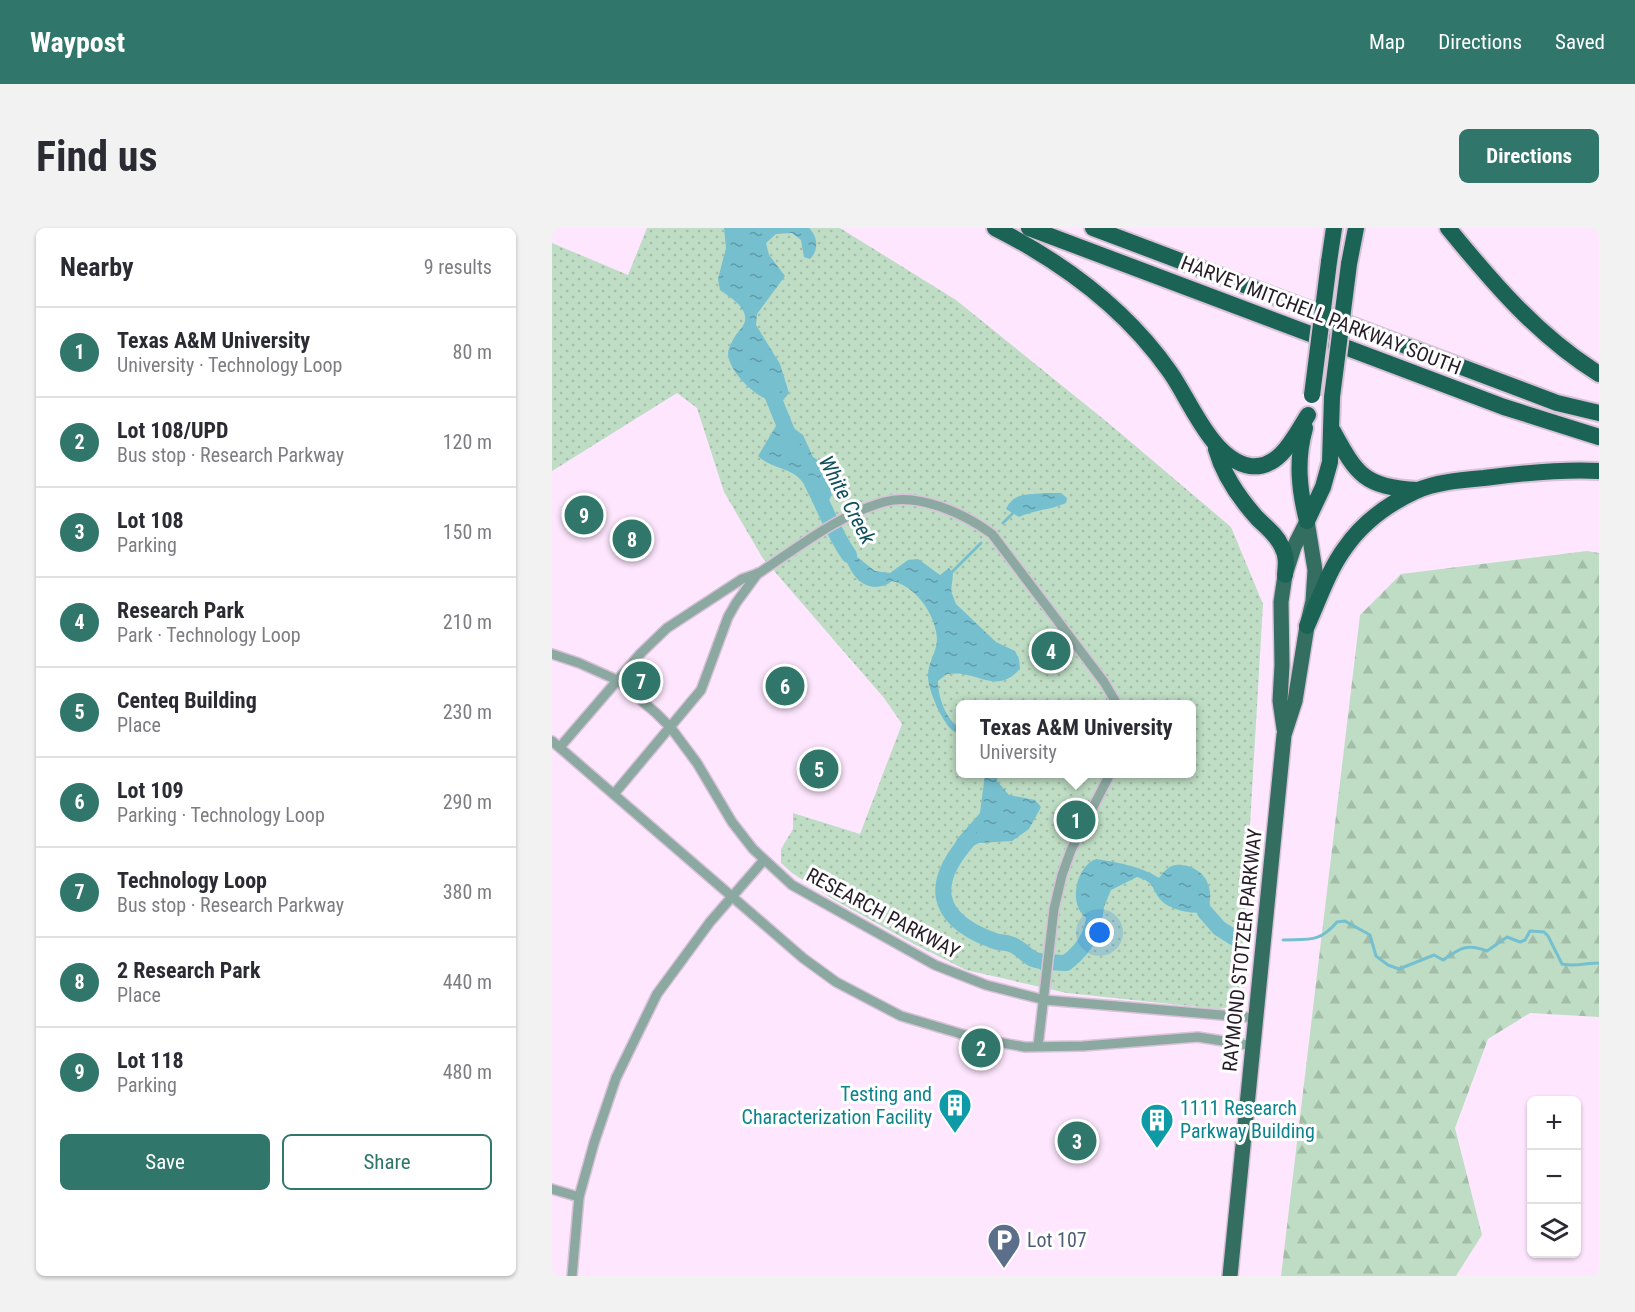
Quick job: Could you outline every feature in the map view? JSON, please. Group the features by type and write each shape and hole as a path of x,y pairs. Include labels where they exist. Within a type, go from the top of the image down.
{"highway":[{"path":"995,228 1026,244 1061,267 1131,325 1171,373 1215,445 1231,459 1260,466 1276,458 1283,453 1308,415"},
{"name":"HARVEY MITCHELL PARKWAY SOUTH","path":"1029,228 1504,407 1599,437"},
{"name":"HARVEY MITCHELL PARKWAY SOUTH","path":"1093,228 1557,403 1599,413"},
{"name":"RAYMOND STOTZER PARKWAY","path":"1306,521 1299,490 1299,453 1312,395 1334,228"},
{"path":"1448,228 1517,308 1571,355 1599,374"},
{"name":"RAYMOND STOTZER PARKWAY","path":"1306,521 1316,505 1330,462 1332,397 1349,264 1357,230"},
{"path":"1331,428 1349,462 1362,476 1379,485 1399,489 1418,490 1464,480 1549,471 1599,471"},
{"path":"1215,445 1218,457 1236,490 1284,549 1285,575"},
{"path":"1307,626 1330,571 1346,546 1371,518 1418,490"}],"main road":[{"name":"RAYMOND STOTZER PARKWAY","path":"1230,1276 1284,735 1280,701 1281,602 1285,575 1306,521"},
{"name":"RAYMOND STOTZER PARKWAY","path":"1284,735 1295,701 1313,601 1315,570 1306,521"}],"street":[{"path":"1114,700 1104,682 992,534 974,521 920,501 886,501 855,513 759,573 742,579 667,628 556,744 811,964 836,982 901,1016 941,1029 1025,1047 1083,1046 1198,1037 1254,1046"},
{"path":"614,794 701,690 728,617 759,573"},
{"name":"RESEARCH PARKWAY","path":"552,654 617,680 671,728 697,763 732,822 764,860 792,885 935,965 986,985 1045,1000 1257,1018"},
{"path":"1038,1046 1057,898 1071,850 1108,778"},
{"path":"572,1276 579,1197 616,1078 657,994 730,896 764,860"},
{"path":"552,1189 579,1197"}],"green space":[{"path":"647,228 840,228 956,300 1112,426 1231,527 1263,604 1240,995 1232,1007 1218,1009 1067,993 966,970 831,898 792,873 781,863 781,849 793,829 793,813 860,834 902,724 884,698 762,557 724,492 697,408 677,393 552,471 552,243 628,275"},
{"path":"1587,551 1599,553 1599,1017 1530,1013 1488,1039 1455,1128 1482,1235 1456,1276 1281,1276 1360,615 1401,574"}],"water":[{"path":"724,228 809,228 816,239 815,252 810,259 804,257 801,240 792,233 776,234 766,243 769,255 785,276 757,314 756,325 780,364 789,393 779,401 766,399 754,392 736,373 729,360 730,346 743,326 745,316 738,304 720,290 718,279 726,248"},
{"path":"787,423 803,435 813,457 826,465 835,478 830,499 819,505 796,475 758,456 776,426"},
{"path":"1061,493 1067,498 1066,503 1019,517 1006,509 1017,497"},
{"path":"840,538 852,553 875,571 890,573 908,560 918,559 940,575 949,568 953,574 951,591 956,604 996,642 1015,651 1020,669 1006,680 992,681 962,674 947,674 938,681 939,694 944,708 956,725 956,732 944,720 928,681 928,670 937,639 929,611 917,595 901,584 892,581 882,586 872,587 862,583 832,542"},
{"path":"984,778 997,778 997,781 1009,795 1035,800 1041,807 1029,829 1012,841 979,843 955,855 953,850 957,839 980,813"},
{"path":"1096,859 1120,863 1159,878 1175,865 1197,870 1209,886 1210,906 1221,922 1219,928 1213,926 1201,913 1172,908 1160,899 1148,882 1137,877 1111,890 1099,919 1091,921 1079,909 1076,893 1077,884 1084,869"}],"waterway":[{"name":"White Creek","path":"767,382 792,444"},
{"name":"White Creek","path":"812,483 849,555"},
{"path":"1003,523 1013,513"},
{"path":"950,574 981,543"},
{"name":"White Creek","path":"970,838 948,869 944,884 944,897 949,910 958,921 972,931 994,941 1013,945 1037,960 1066,963 1086,942 1092,927 1097,899"},
{"name":"White Creek","path":"1205,912 1219,928 1233,937"},
{"name":"White Creek","path":"1283,940 1319,937 1337,922 1345,921 1370,935 1376,956 1388,965 1399,969 1434,955 1443,960 1464,948 1474,947 1487,951 1507,937 1520,942 1525,940 1530,931 1544,932 1562,964 1599,963"}],"place":[{"name":"Lot 118","path":"584,515"},
{"name":"2 Research Park","path":"632,539"},
{"name":"Research Park","path":"1051,651"},
{"name":"Technology Loop","path":"641,681"},
{"name":"Lot 109","path":"785,686"},
{"name":"Centeq Building","path":"819,769"},
{"name":"Texas A&M University","path":"1076,820"},
{"name":"Lot 108/UPD","path":"981,1048"},
{"name":"Testing and Characterization Facility","path":"955,1134"},
{"name":"Lot 108","path":"1077,1141"},
{"name":"1111 Research Parkway Building","path":"1157,1149"},
{"name":"Lot 107","path":"1004,1269"}]}
